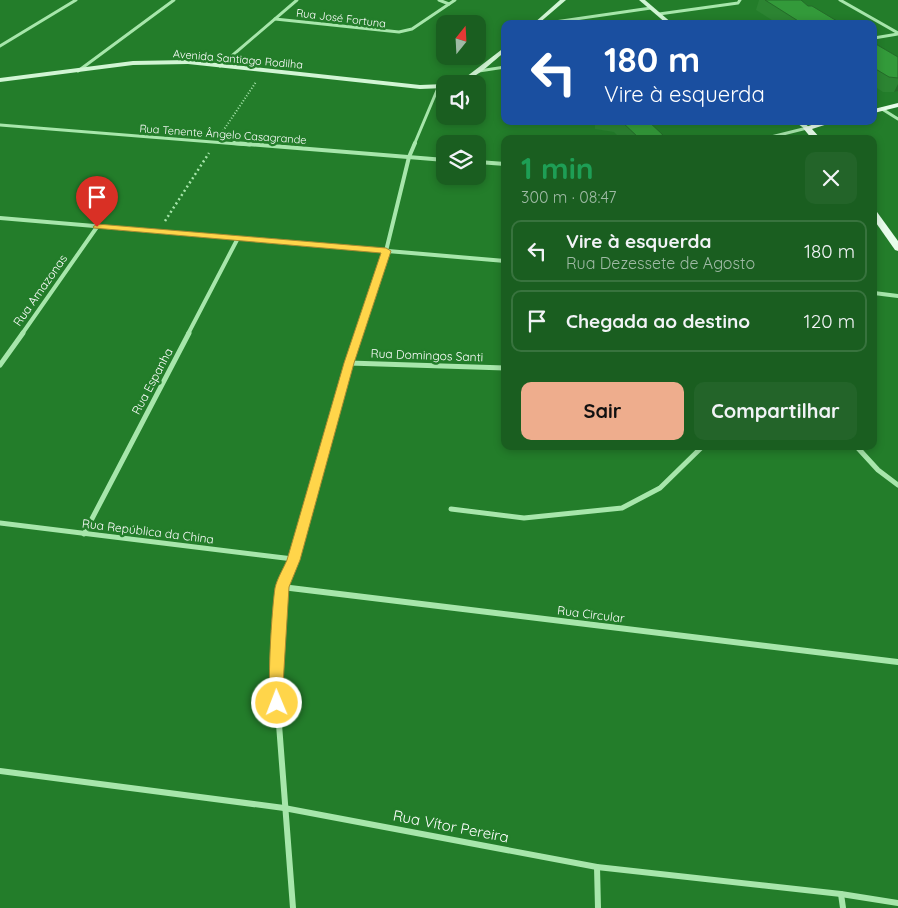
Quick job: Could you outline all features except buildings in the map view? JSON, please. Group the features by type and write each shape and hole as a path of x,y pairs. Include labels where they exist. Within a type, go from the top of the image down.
{"main road":[{"path":"540,20 563,0"},
{"path":"642,0 666,20"},
{"path":"471,75 501,53"},
{"name":"Avenida Santiago Rodilha","path":"0,80 160,62 220,66 436,88"},
{"path":"878,110 898,105"},
{"path":"803,125 814,135"},
{"path":"808,128 819,125"},
{"path":"877,218 898,248"}],"street":[{"path":"0,46 76,0"},
{"path":"77,71 174,0"},
{"path":"220,66 296,0"},
{"path":"439,0 449,4"},
{"name":"Rua José Fortuna","path":"275,19 394,33 412,29 455,0"},
{"path":"659,14 738,3 740,0"},
{"path":"840,0 875,20"},
{"path":"568,20 651,8"},
{"path":"877,21 898,33"},
{"path":"877,37 898,33"},
{"path":"479,71 501,68"},
{"path":"293,908 291,861 284,808 276,685 282,587 294,560 349,363 386,251 409,157 436,93"},
{"path":"878,110 898,119"},
{"name":"Rua Tenente Ângelo Casagrande","path":"0,125 436,159"},
{"path":"780,135 808,128"},
{"path":"486,163 501,164"},
{"path":"0,218 501,261"},
{"name":"Rua Amazonas","path":"0,366 97,227"},
{"name":"Rua Espanha","path":"84,534 238,238"},
{"path":"877,293 898,296"},
{"name":"Rua Domingos Santi","path":"349,363 501,368"},
{"path":"450,509 524,518 622,508 660,488 700,450"},
{"path":"860,450 878,470 898,485"},
{"name":"Rua República da China","path":"0,523 294,560"},
{"name":"Rua Circular","path":"282,587 898,662"},
{"name":"Rua Vítor Pereira","path":"0,771 284,808 597,867 841,894 898,903"},
{"path":"597,867 598,908"},
{"path":"841,894 844,908"}],"route":[{"path":"97,227 386,251 349,363 294,560 282,587 276,685 277,703"}]}
